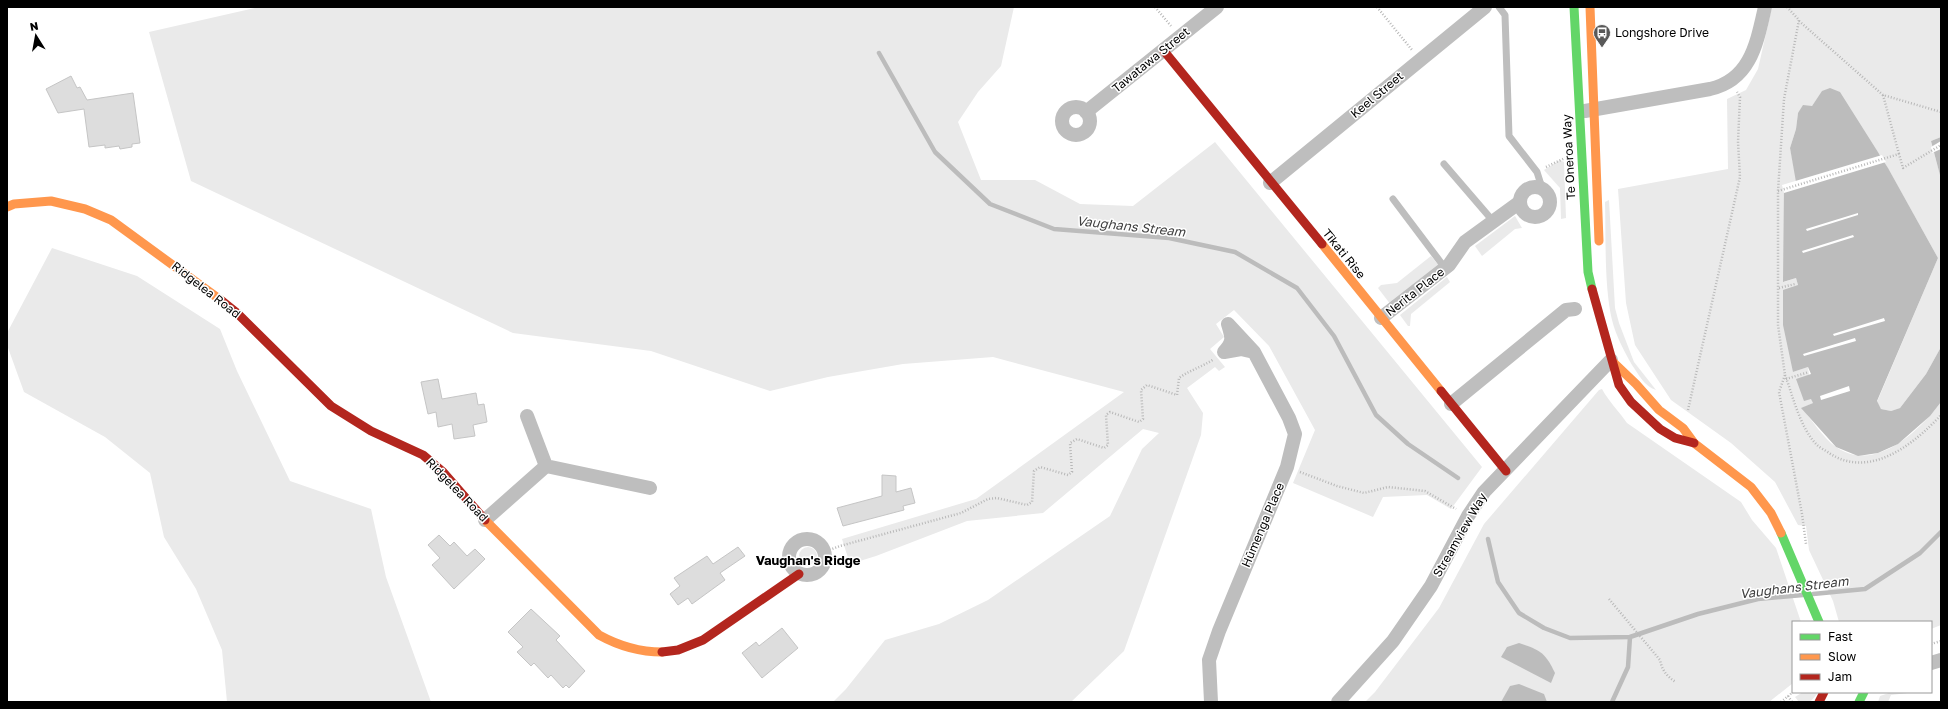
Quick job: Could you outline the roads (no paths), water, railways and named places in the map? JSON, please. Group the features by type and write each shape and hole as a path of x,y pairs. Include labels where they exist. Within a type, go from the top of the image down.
{"street":[{"name":"Tawatawa Street","path":"1086,112 1217,7"},
{"name":"Keel Street","path":"1270,183 1485,7"},
{"name":"Te Oneroa Way","path":"1574,7 1587,260 1590,285 1619,384 1631,402 1660,429 1675,438 1694,443"},
{"path":"1590,7 1599,248"},
{"path":"1579,112 1721,87 1729,82 1747,64 1757,40 1764,7"},
{"name":"Tīkati Rise","path":"1164,51 1506,471"},
{"name":"Nerita Place","path":"1381,318 1446,268 1465,242 1520,202 1521,197 1527,189 1537,187 1542,188"},
{"path":"1520,202 1521,207 1527,215 1536,217 1545,213 1550,205 1550,200 1546,191 1542,188"},
{"name":"Ridgelea Road","path":"7,206 14,204 51,202 85,209 111,220 237,313 331,406 371,431 423,455 443,472 485,520 599,635 626,648 659,652 679,650 702,640 799,574 810,575 816,573 823,564 824,552 822,547 812,540 806,539 795,543 789,554 788,560 790,566 799,574"},
{"name":"Te Oneroa Way","path":"1596,305 1599,277"},
{"path":"1450,404 1566,310 1575,308"},
{"name":"Hūmenga Place","path":"1211,702 1209,660 1219,631 1287,467 1294,434 1290,418 1254,352 1228,324 1232,337 1231,344 1224,352 1242,349 1254,352"},
{"name":"Te Oneroa Way","path":"1611,360 1659,410 1683,428 1694,443 1736,473 1751,487 1771,513 1789,549 1818,621"},
{"name":"Streamview Way","path":"1338,702 1393,641 1430,586 1468,516 1484,492 1506,471 1611,360"},
{"path":"526,416 546,466"},
{"path":"485,520 546,466"},
{"path":"546,466 650,488"},
{"path":"1819,702 1825,693"},
{"path":"1827,693 1832,702"},
{"path":"1859,702 1864,693"}],"lane":[{"path":"1498,7 1505,15 1509,136 1537,172 1542,188"},
{"path":"1444,164 1493,221"},
{"path":"1393,199 1446,268"}],"waterway":[{"name":"Vaughans Stream","path":"879,53 935,152 990,204 1054,229 1169,238 1235,252 1297,288 1334,336 1376,415 1408,444 1458,478"},
{"name":"Vaughans Stream","path":"1813,594 1865,589 1920,553 1941,532"},
{"path":"1488,539 1498,582 1519,613 1544,628 1570,638 1630,637 1698,614 1758,599 1803,595"},
{"name":"Vaughans Stream","path":"1612,702 1628,667 1630,637"}],"place":[{"name":"Longshore Drive","path":"1602,48"}],"district":[{"name":"Vaughan's Ridge","path":"808,560"}]}
